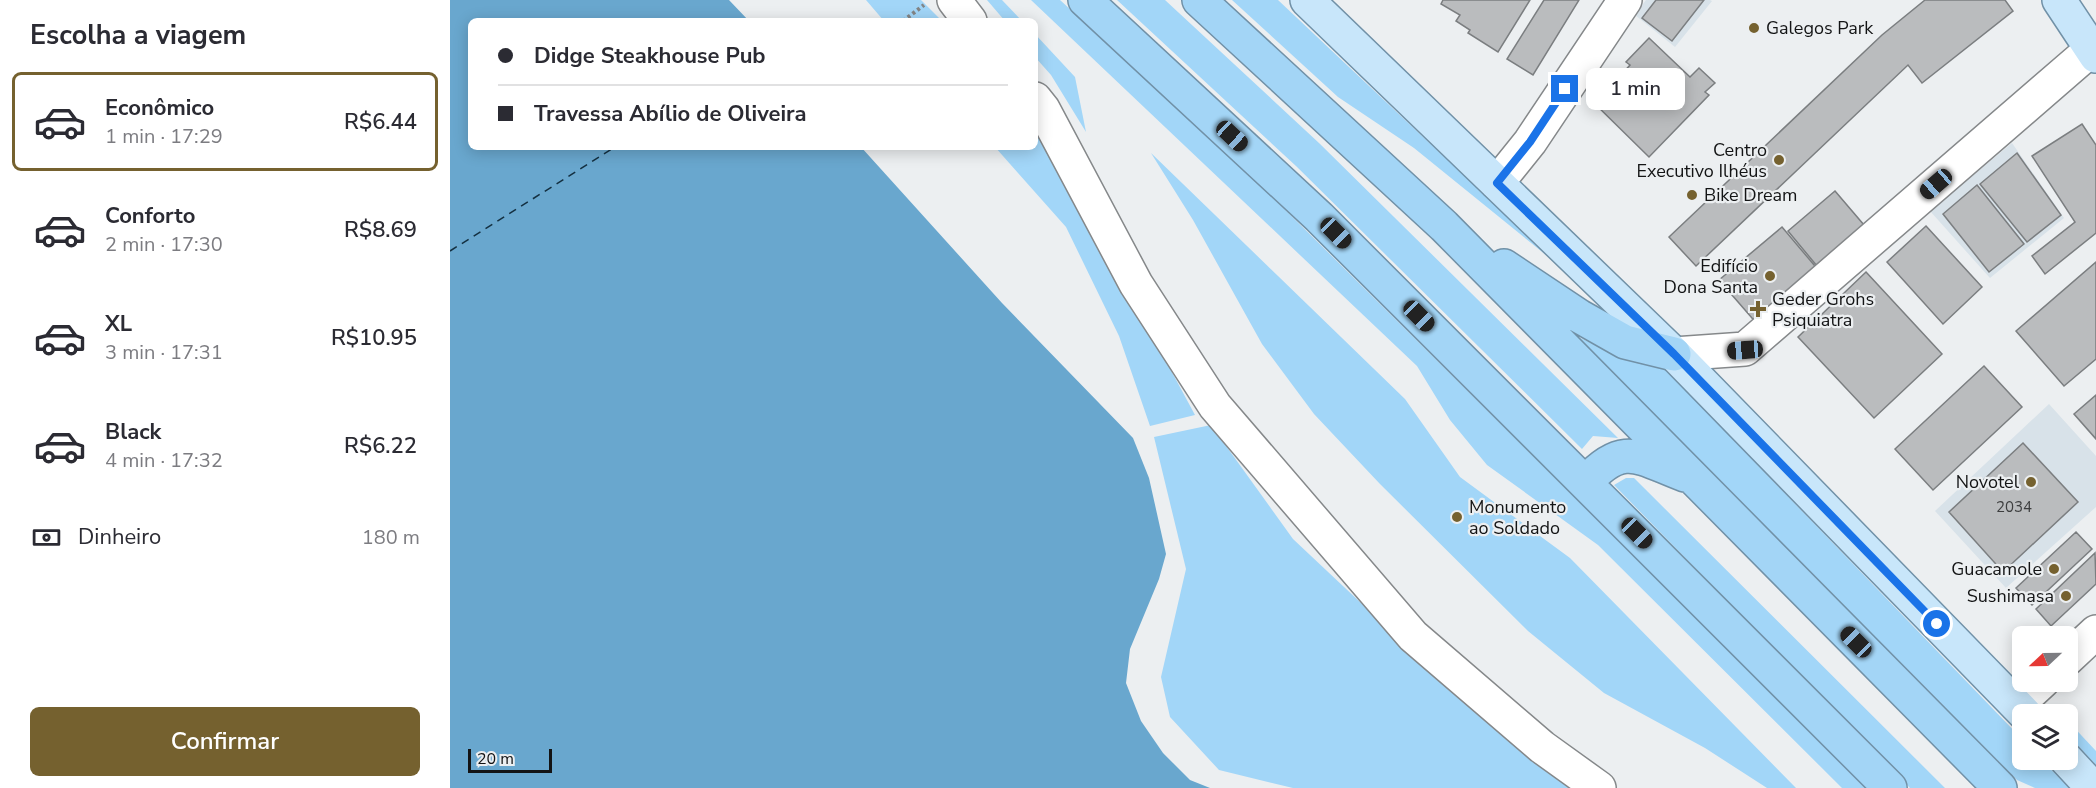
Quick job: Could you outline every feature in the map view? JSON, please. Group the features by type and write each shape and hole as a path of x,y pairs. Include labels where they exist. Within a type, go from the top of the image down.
{"highway":[{"path":"1084,0 1319,217 1890,788"},
{"path":"1199,0 1444,226 2000,788"},
{"path":"1444,226 1579,316 1616,337 1626,342 1674,354"},
{"path":"1586,482 1604,463 1618,456 1636,456 1695,479"}],"main road":[{"path":"1307,0 1674,354 2015,704"},
{"path":"2059,0 2094,53"},
{"path":"2076,770 2093,788"}],"street":[{"path":"954,0 968,18"},
{"path":"1497,183 1530,142 1625,0"},
{"path":"1674,354 1745,350 2094,53"},
{"path":"1038,103 1049,119 1136,284 1215,406 1413,636 1542,747 1599,788"},
{"path":"2078,649 2096,632"},
{"path":"2026,704 2035,692"}],"path":[{"path":"907,18 930,0"}],"shaded area":[{"path":"450,0 729,0 746,18 468,18 468,150 864,150 1002,303 1133,438 1149,478 1166,554 1159,579 1130,649 1126,683 1141,721 1163,753 1190,780 1210,788 450,788"},
{"path":"866,0 921,0 939,18 881,18"},
{"path":"987,0 1002,0 1019,18 1002,18"},
{"path":"1031,0 1060,0 1234,159 1868,788 1842,788 1598,545 1487,465 1450,420 1417,366"},
{"path":"1117,0 1165,0 1319,143 1618,438 1593,436 1582,449 1296,166"},
{"path":"1232,0 1278,0 1562,268 1414,148 1338,97"},
{"path":"1646,0 1712,1 1675,47 1635,15"},
{"path":"1038,37 1075,77 1086,132 1051,75 1038,60"},
{"path":"1038,133 1054,160 1062,182 1132,298 1195,415 1150,426 1119,336 1066,227 998,150 1038,150"},
{"path":"2012,143 2064,218 1990,278 1930,211"},
{"path":"1151,153 1405,399 1460,477 1570,558 1796,788 1767,788 1705,748 1604,693 1528,631 1380,484 1314,414 1262,344 1193,220"},
{"path":"1578,337 1627,359 1665,369 2012,729 2012,770 2052,770 2069,788 2035,788 2017,780"},
{"name":"Novotel","path":"2049,404 2096,456 2096,507 2006,588 1935,511"},
{"path":"1211,425 1293,539 1495,729 1574,788 1293,788 1219,770 1170,717 1161,677 1186,569 1154,437"},
{"path":"1626,478 1634,478 1945,788 1910,788 1614,485"},
{"path":"2078,732 2096,751 2096,765 2078,746"}],"building":[{"path":"1443,0 1530,0 1498,52 1468,33 1470,30 1456,21 1460,15 1441,4"},
{"path":"1544,0 1579,0 1533,75 1507,59"},
{"path":"1656,0 1704,0 1672,41 1642,18"},
{"name":"Centro Executivo Ilhéus","path":"1925,0 2005,0 2013,11 1922,83 1908,65 1696,266 1669,237 1882,35"},
{"path":"1649,38 1690,77 1699,68 1715,83 1705,92 1709,95 1649,157 1590,99 1616,72 1620,76 1630,65 1626,62"},
{"path":"2082,124 2096,145 2096,233 2045,274 2032,256 2075,222 2032,156"},
{"path":"2017,153 2061,215 2027,242 1980,184"},
{"path":"1977,185 2024,244 1989,272 1943,214"},
{"path":"1835,191 1864,225 1817,266 1788,231"},
{"path":"1926,226 1982,287 1943,324 1887,262"},
{"name":"Edifício Dona Santa","path":"1782,227 1820,272 1758,325 1719,280"},
{"path":"2096,262 2096,359 2064,386 2016,331"},
{"path":"1866,272 1942,354 1874,418 1798,337"},
{"path":"1984,366 2022,407 1933,490 1895,449"},
{"path":"2096,395 2096,439 2074,414"},
{"path":"2023,443 2078,502 2003,572 1949,512"},
{"name":"Guacamole","path":"2076,532 2092,549 2032,605 2016,588"},
{"name":"Sushimasa","path":"2095,553 2096,584 2051,626 2036,609"}],"ferry route":[{"path":"450,251 610,150"}],"place":[{"name":"Galegos Park","path":"1754,28"},
{"name":"Centro Executivo Ilhéus","path":"1779,160"},
{"name":"Bike Dream","path":"1692,195"},
{"name":"Edifício Dona Santa","path":"1770,276"},
{"name":"Geder Grohs Psiquiatra","path":"1758,309"},
{"name":"Novotel","path":"2031,482"},
{"name":"Monumento ao Soldado","path":"1457,517"},
{"name":"Guacamole","path":"2054,569"},
{"name":"Sushimasa","path":"2066,596"}],"route":[{"path":"1565,89 1530,142 1497,183 1674,354 1937,624"}]}
